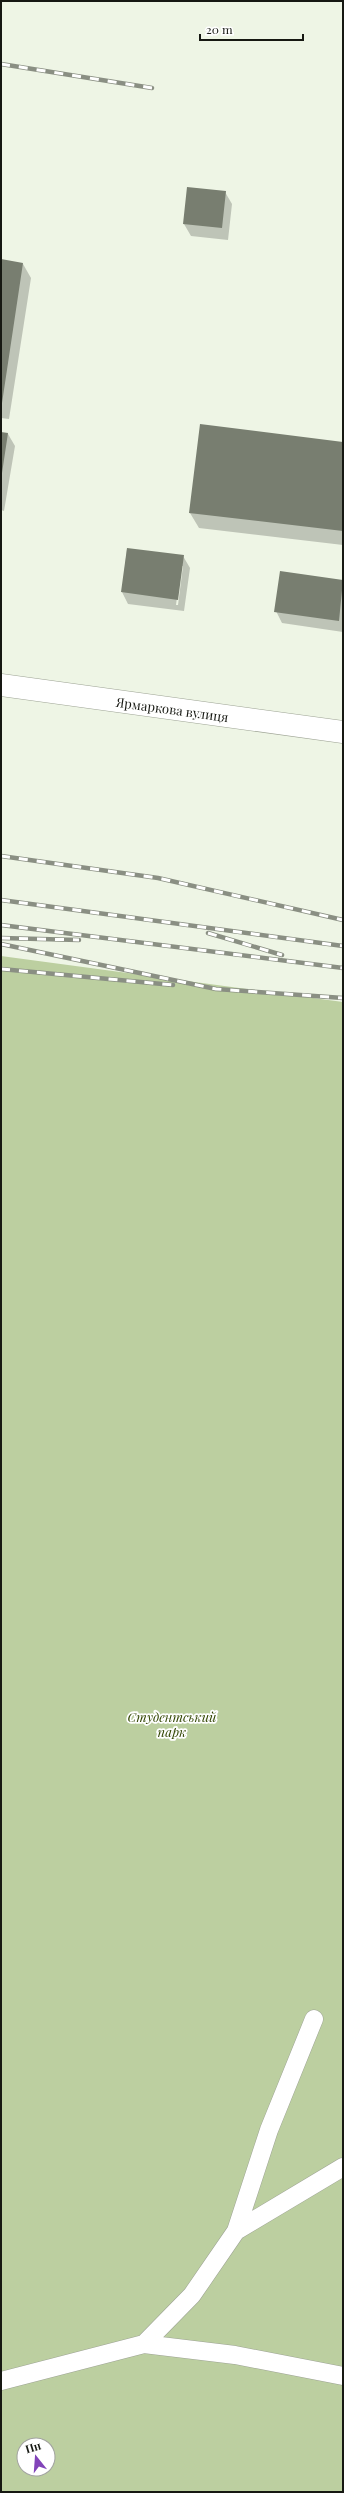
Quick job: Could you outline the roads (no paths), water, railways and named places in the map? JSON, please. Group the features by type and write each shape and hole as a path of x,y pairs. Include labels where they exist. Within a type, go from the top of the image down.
{"street":[{"name":"Ярмаркова вулиця","path":"1,685 343,732"}],"lane":[{"path":"144,2344 192,2295 236,2231 269,2130 314,2019"},
{"path":"236,2231 343,2167"},
{"path":"1,2381 144,2344 236,2354 343,2376"}],"railway":[{"path":"1,64 152,88"},
{"path":"1,856 158,878 343,920"},
{"path":"1,900 343,946"},
{"path":"1,925 343,968"},
{"path":"208,933 282,955"},
{"path":"1,938 79,940"},
{"path":"1,944 216,989 343,998"},
{"path":"1,969 173,985"}],"park label":[{"name":"Студентський парк","path":"172,1724"}]}
